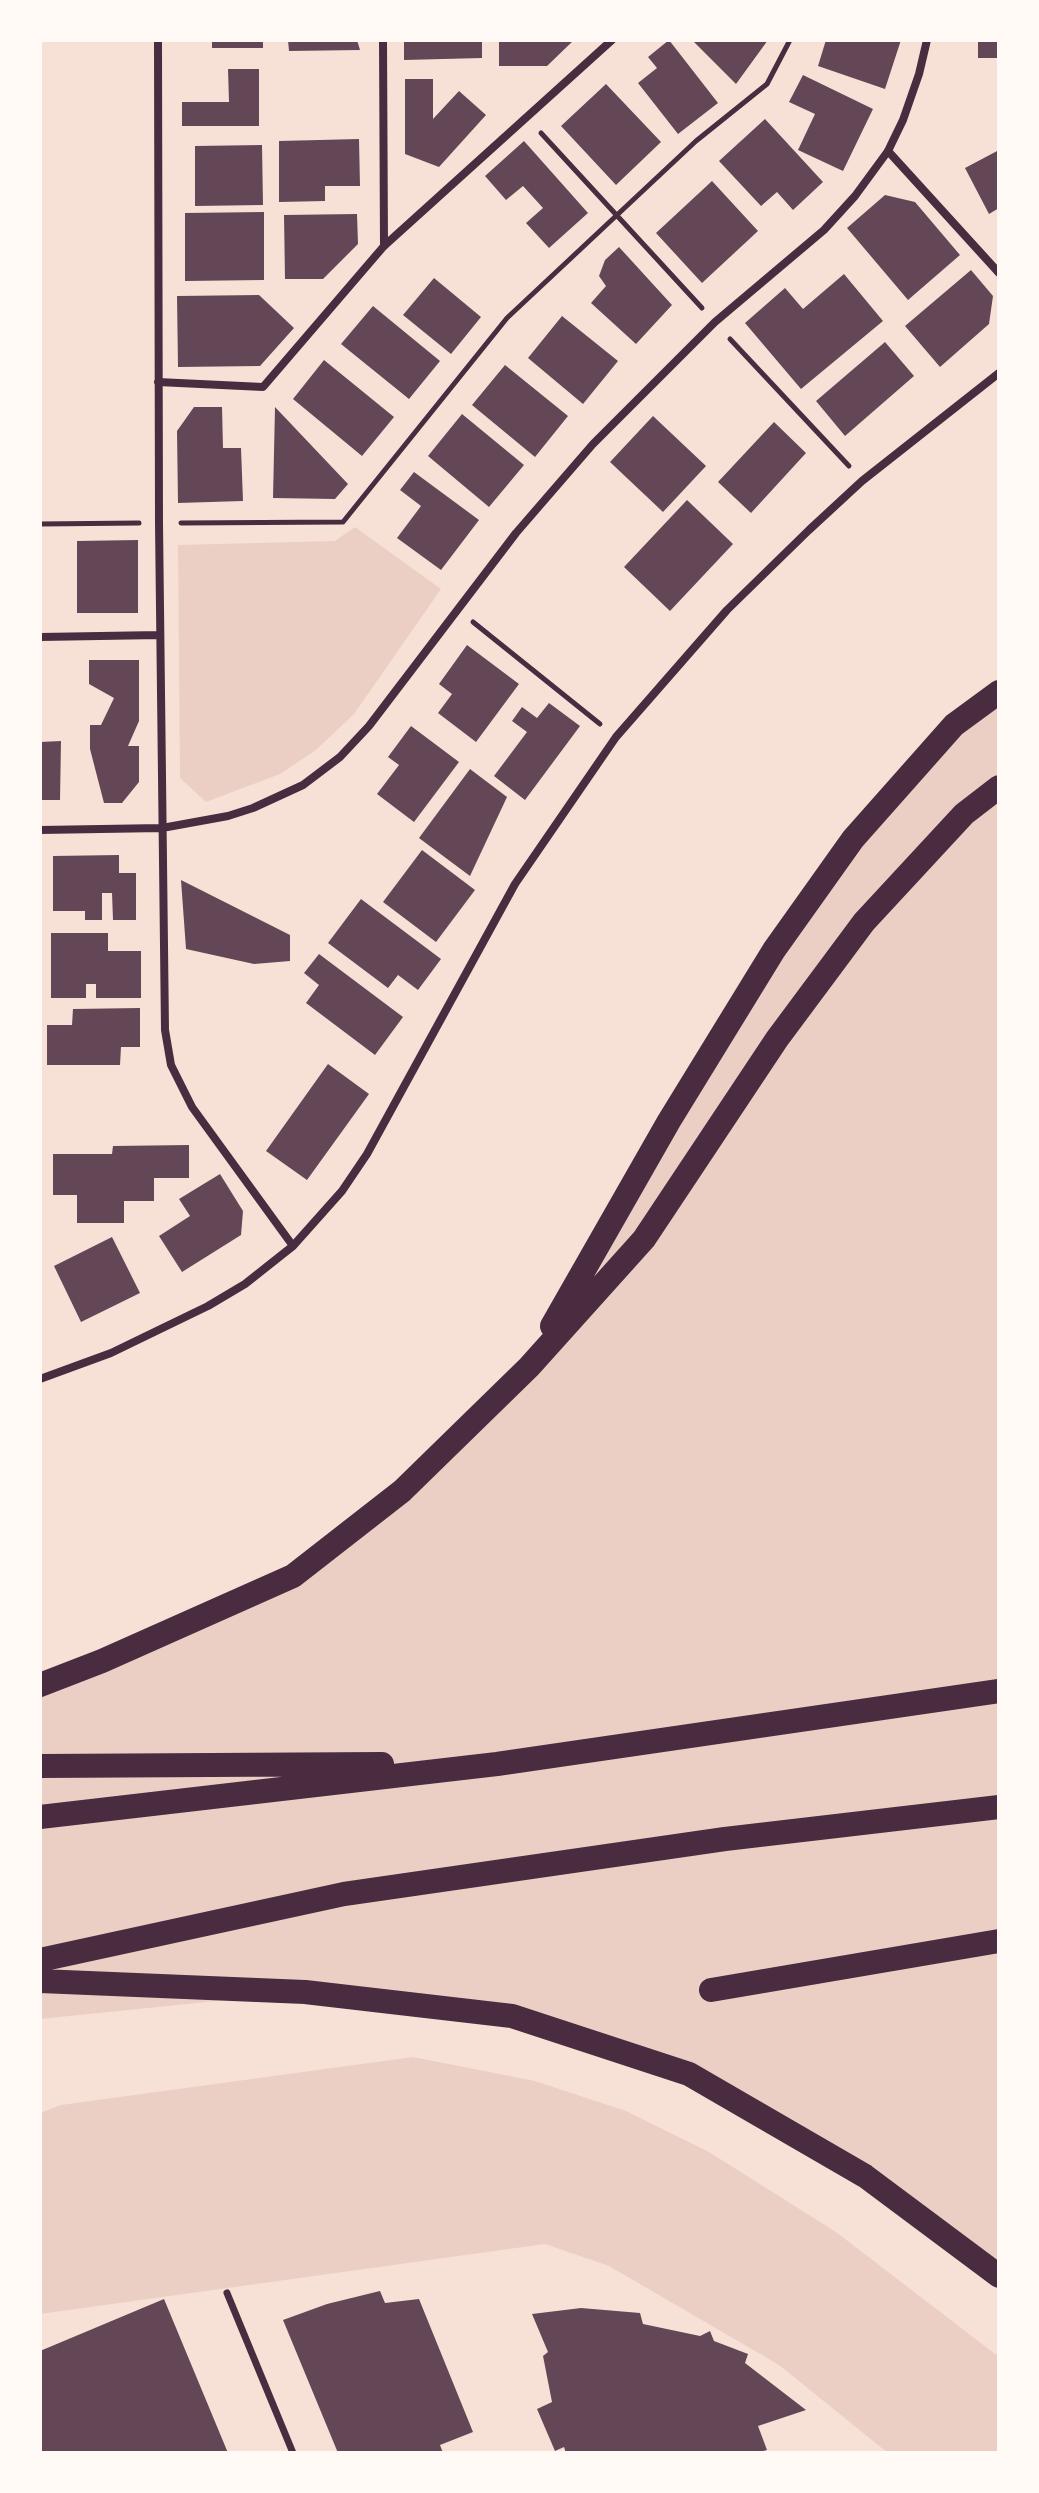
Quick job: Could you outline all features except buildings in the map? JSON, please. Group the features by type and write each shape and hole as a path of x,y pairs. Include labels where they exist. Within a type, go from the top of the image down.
{"highway":[{"path":"529,1367 669,1121 774,950 853,839 954,725 999,692"},
{"path":"40,1685 102,1661 293,1576 402,1491 529,1367 644,1239 777,1039 864,922 964,814 999,787"},
{"path":"40,1817 497,1764 999,1691"},
{"path":"40,1766 497,1764"},
{"path":"40,1960 344,1894 725,1839 999,1807"},
{"path":"711,1990 999,1941"},
{"path":"40,1981 305,1992 512,2016 689,2074 865,2176 997,2275"}],"street":[{"path":"158,40 164,997 171,1065 192,1107 293,1246"},
{"path":"383,40 384,246"},
{"path":"158,382 263,387 384,246 612,40"},
{"path":"40,830 183,826 253,808 303,785 340,757 369,726 516,533 593,444 715,322 824,230 855,196 888,151 903,120 927,40"},
{"path":"888,151 999,273"},
{"path":"40,1379 111,1353 208,1306 245,1284 293,1246 342,1191 367,1154 515,884 539,844 616,737 727,610 862,481 999,373"},
{"path":"40,637 160,635"},
{"path":"227,2293 293,2453"}],"path":[{"path":"40,524 343,522 507,318 696,141 767,84 790,40"},
{"path":"527,117 862,481"},
{"path":"457,609 616,737"}],"shaded area":[{"path":"355,527 441,589 354,714 316,750 280,774 206,802 180,778 178,545 335,541"},
{"path":"999,692 999,2277 689,2074 512,2016 305,1992 40,2019 40,1683 294,1576 529,1367 853,839"},
{"path":"413,2057 535,2081 626,2111 709,2152 836,2232 999,2357 999,2453 888,2453 779,2365 609,2266 545,2244 40,2314 40,2113 61,2105"}]}
